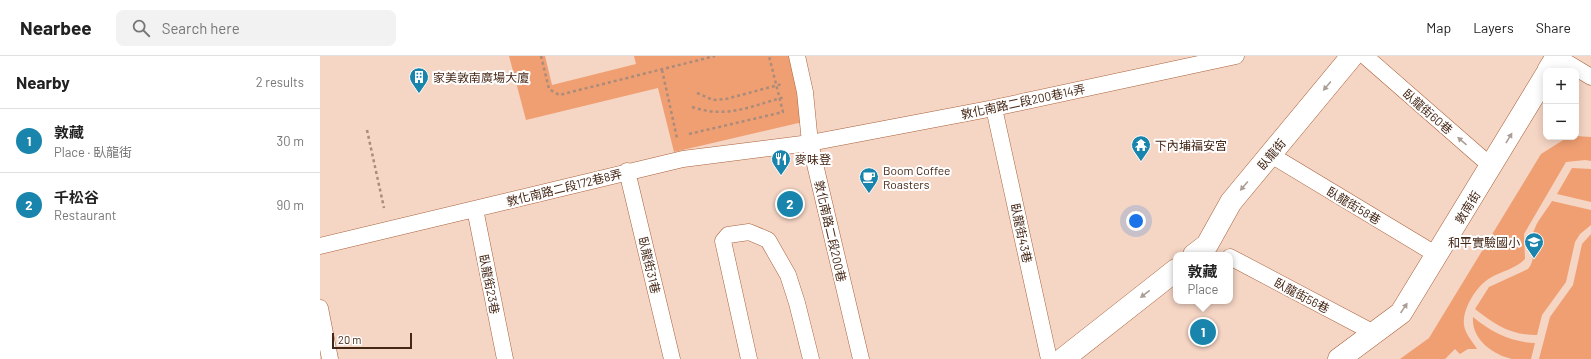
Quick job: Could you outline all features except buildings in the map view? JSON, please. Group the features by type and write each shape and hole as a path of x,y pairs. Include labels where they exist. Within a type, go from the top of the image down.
{"street":[{"name":"臥龍街","path":"1201,250 1231,202 1352,56"},
{"name":"敦南街","path":"1339,359 1401,313 1492,167 1543,80"},
{"path":"1063,359 1173,272"}],"lane":[{"name":"敦化南路二段200巷","path":"796,56 803,85 810,143 862,359"},
{"name":"敦化南路二段200巷14弄","path":"810,143 994,108 1236,56"},
{"name":"臥龍街60巷","path":"1365,56 1492,167"},
{"path":"1555,60 1591,77"},
{"name":"臥龍街43巷","path":"994,108 1049,359"},
{"name":"敦化南路二段172巷8弄","path":"320,246 627,171 683,159 810,143"},
{"name":"臥龍街58巷","path":"1271,155 1437,255"},
{"name":"臥龍街31巷","path":"627,171 672,359"},
{"name":"臥龍街23巷","path":"475,209 505,359"},
{"path":"749,359 723,240 728,235 749,232 768,240 788,275 797,304 810,359"},
{"path":"1201,250 1211,252"},
{"name":"臥龍街56巷","path":"1233,259 1374,333"},
{"path":"320,308 330,359"}],"path":[{"path":"541,56 549,89 559,95 715,56"},
{"path":"677,137 783,112 769,56"},
{"path":"662,70 683,159"},
{"path":"697,93 713,100 726,99 776,86 803,85"},
{"path":"692,107 711,112 726,113 779,99 803,85"},
{"path":"367,130 389,230"}],"shaded area":[{"path":"509,56 545,56 552,85 636,64 634,56 792,56 807,121 674,152 658,88 526,120"},
{"path":"1579,136 1591,137 1591,161 1585,160 1566,162 1524,234 1525,259 1508,270 1485,281 1471,298 1465,312 1464,325 1467,335 1477,349 1468,349 1460,354 1455,349 1445,359 1400,359 1429,338 1541,154 1563,140 1579,140"},
{"path":"1572,168 1591,169 1591,202 1557,194"},
{"path":"1552,201 1591,210 1591,225 1580,234 1575,242 1566,282 1542,315 1537,335 1527,335 1511,331 1490,320 1475,309 1489,287 1528,269 1533,259 1532,239 1535,228"},
{"path":"1591,234 1591,359 1539,359 1550,317 1573,285 1582,244"},
{"path":"1473,317 1494,332 1518,341 1535,343 1531,359 1512,359 1491,350 1479,339 1473,325"}],"place":[{"name":"家美敦南廣場大廈","path":"419,94"},
{"name":"下內埔福安宮","path":"1141,162"},
{"name":"麥味登","path":"781,176"},
{"name":"Boom Coffee Roasters","path":"869,194"},
{"name":"千松谷","path":"790,204"},
{"name":"和平實驗國小","path":"1534,259"},
{"name":"敦藏","path":"1203,332"}]}
